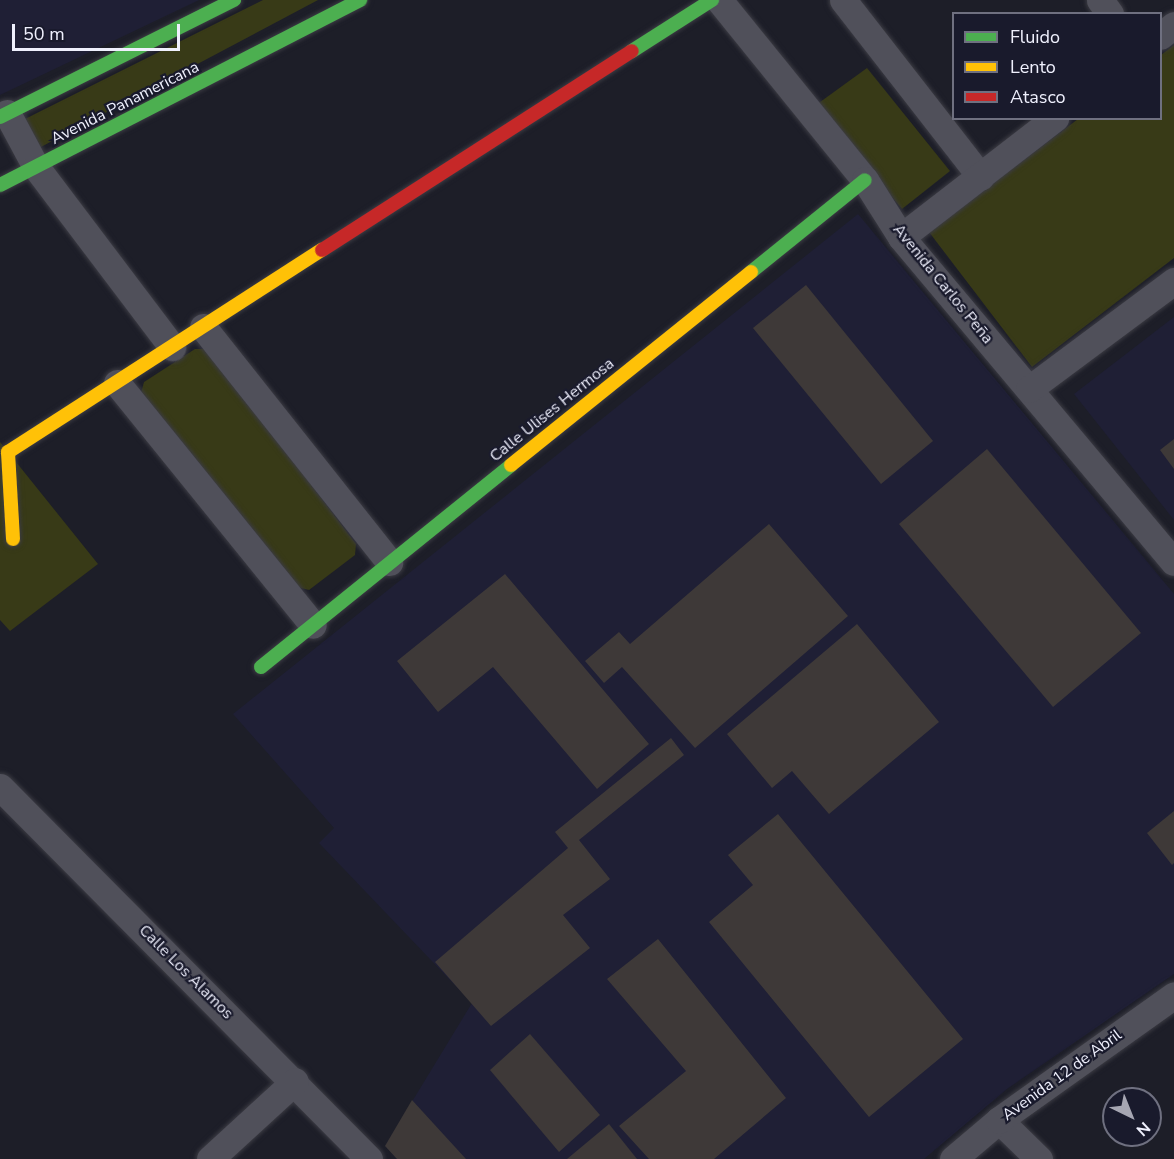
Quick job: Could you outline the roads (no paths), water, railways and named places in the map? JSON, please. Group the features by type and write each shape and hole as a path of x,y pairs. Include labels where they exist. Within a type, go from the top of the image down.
{"street":[{"path":"172,347 36,167 3,115 234,0"},
{"name":"Avenida Panamericana","path":"0,185 360,0"},
{"path":"13,539 8,452 712,0"},
{"name":"Avenida Carlos Peña","path":"719,0 865,180 901,237 1171,553"},
{"path":"843,0 981,177"},
{"path":"1162,35 1174,25"},
{"path":"901,237 1052,120"},
{"name":"Calle Ulises Hermosa","path":"261,667 388,562 865,180"},
{"path":"1029,389 1174,281"},
{"path":"203,327 388,562"},
{"path":"117,383 313,624"},
{"name":"Calle Los Alamos","path":"0,787 295,1081 369,1159"},
{"name":"Avenida 12 de Abril","path":"953,1159 999,1120 1174,995"},
{"path":"210,1159 295,1081"},
{"path":"999,1120 1039,1159"}]}
